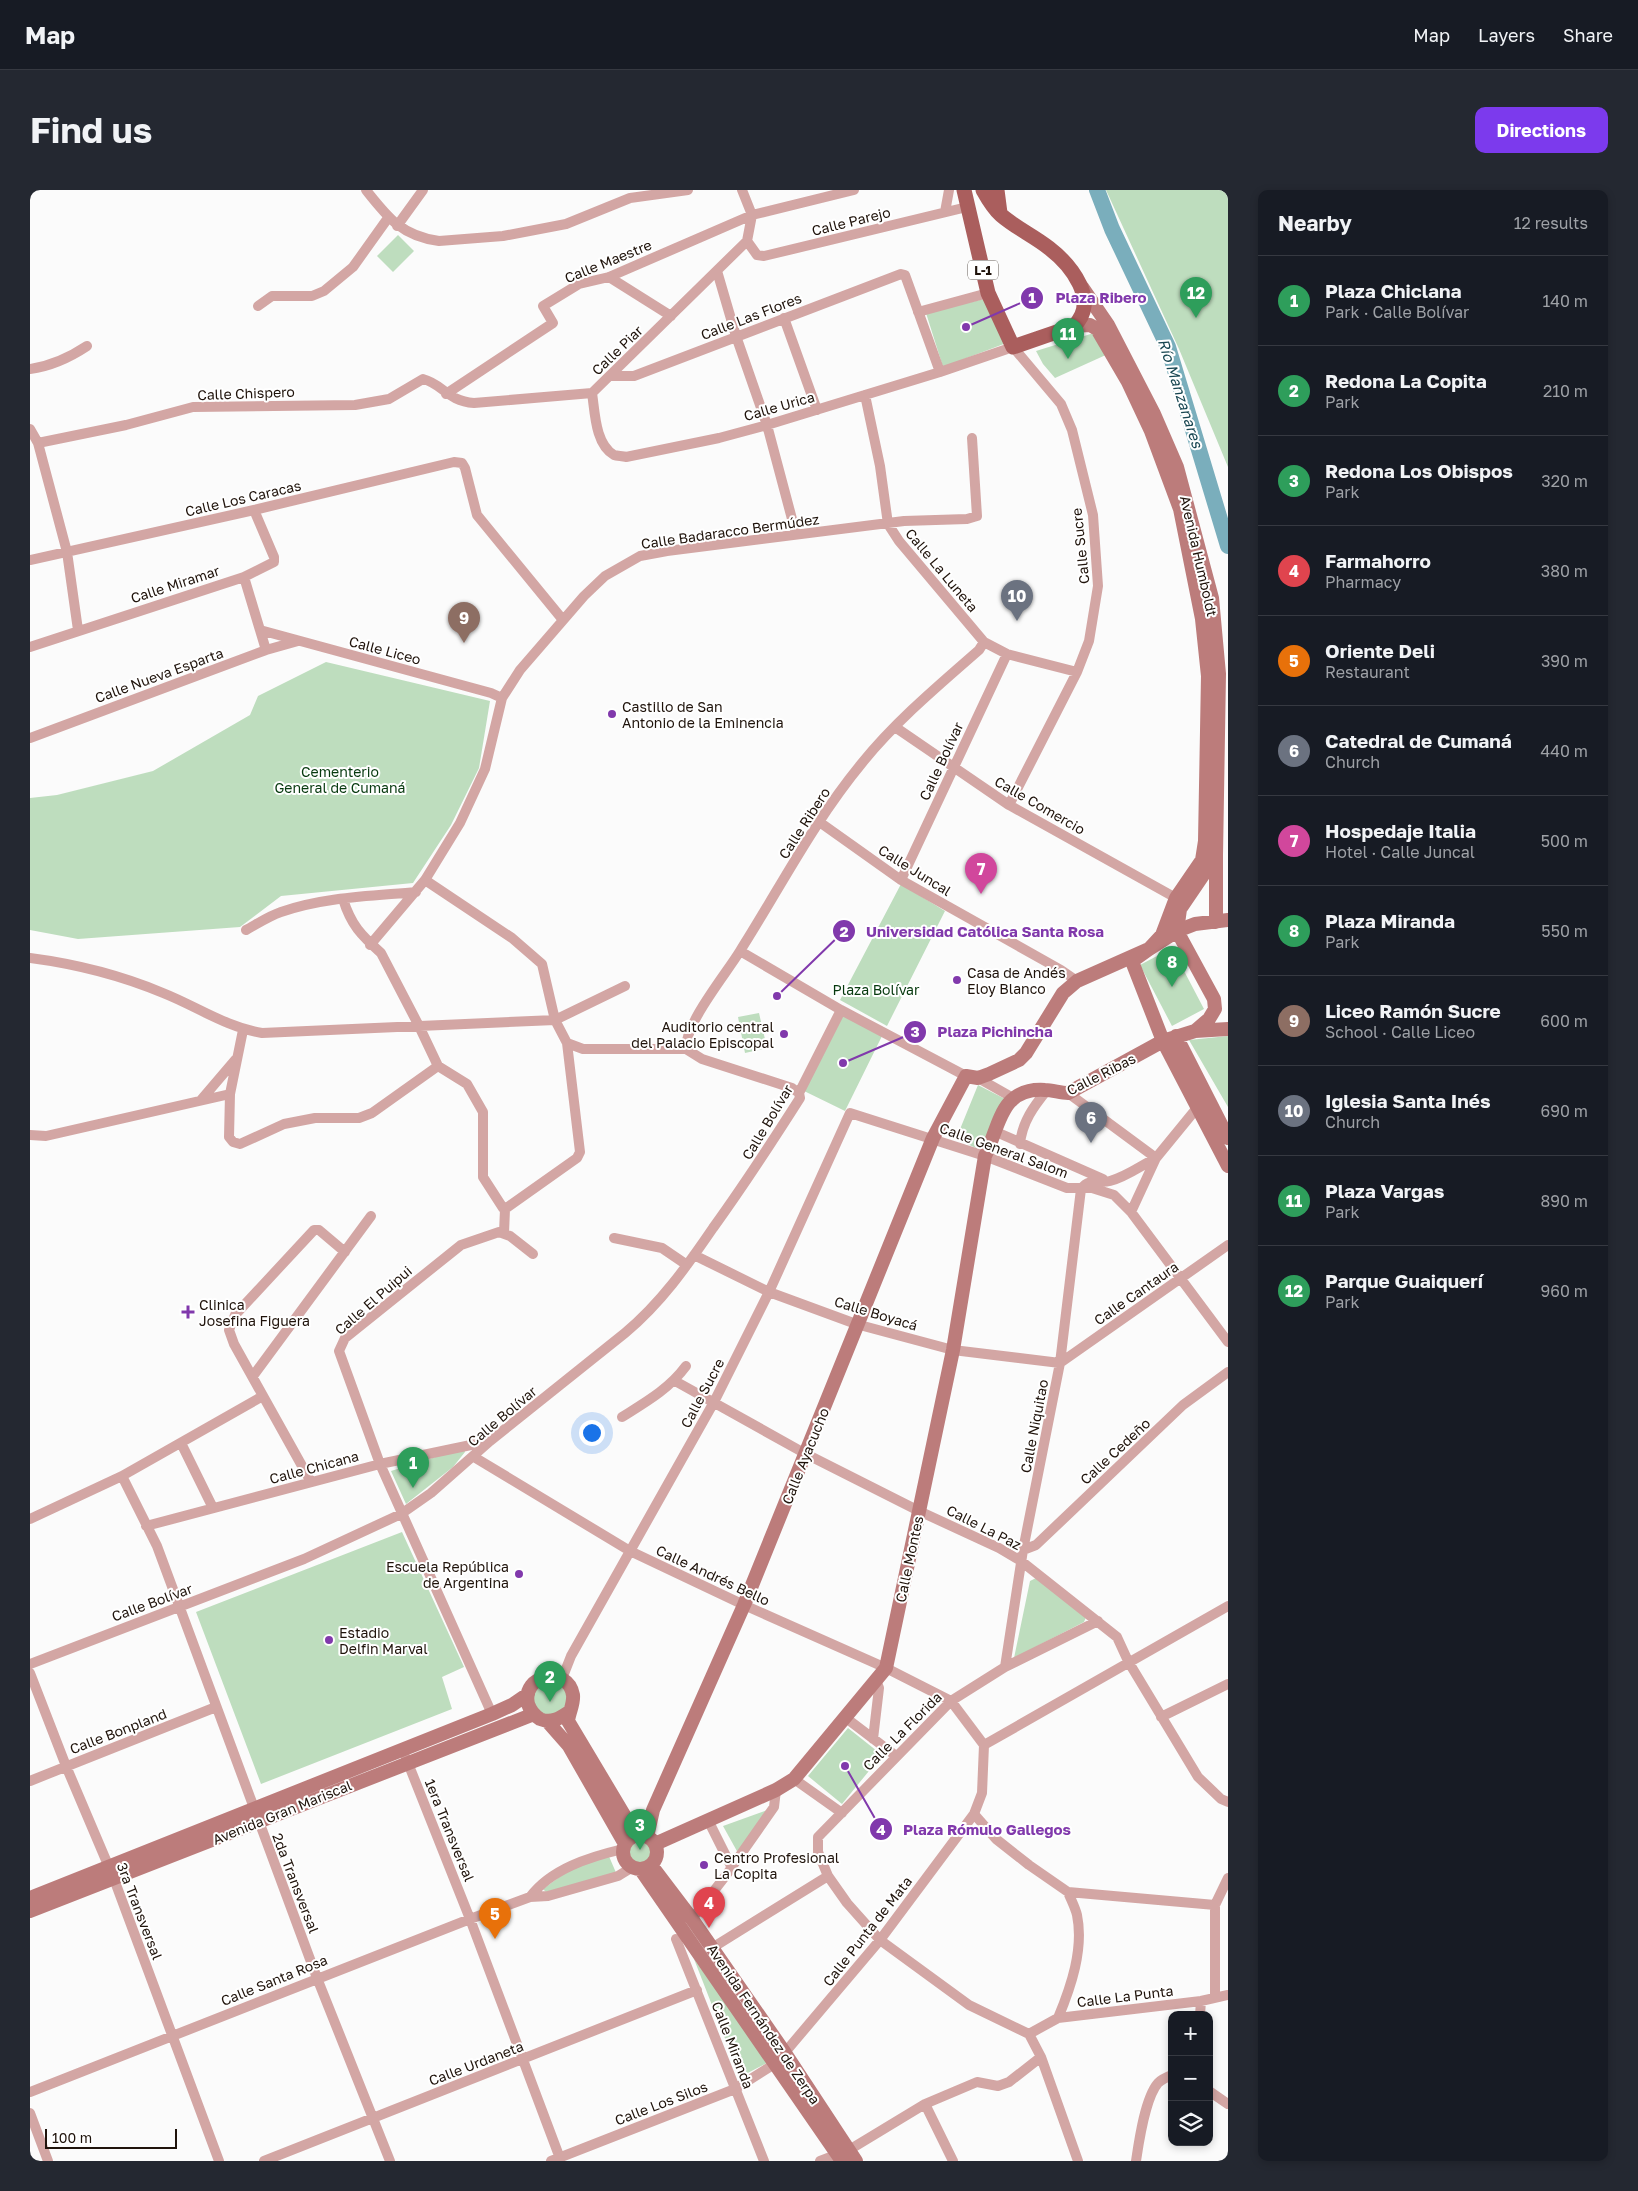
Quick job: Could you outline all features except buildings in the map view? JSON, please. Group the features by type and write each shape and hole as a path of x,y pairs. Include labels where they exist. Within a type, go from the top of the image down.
{"main road":[{"name":"L-1","path":"964,190 988,293 1013,347"},
{"path":"983,190 1000,215"},
{"path":"998,190 1000,215"},
{"name":"Avenida Humboldt","path":"1000,215 1050,248 1074,274 1082,287"},
{"path":"1013,347 1074,326 1080,320 1084,311 1082,287"}],"street":[{"path":"366,190 388,218 397,226 430,240 439,241 503,236 566,224 636,196 688,190"},
{"path":"397,226 423,190"},
{"path":"742,190 752,215 747,242"},
{"name":"Calle Maestre","path":"446,394 553,323 543,306 579,284 609,277 752,215 854,190"},
{"path":"944,212 949,190"},
{"name":"Calle Parejo","path":"747,242 757,255 764,256 967,207"},
{"path":"258,306 272,296 312,296 324,291 353,267 388,218"},
{"name":"Calle Piar","path":"423,379 430,381 446,394 462,402 474,404 592,393 747,242"},
{"path":"717,271 736,336 767,425 796,534"},
{"name":"Calle Las Flores","path":"611,376 634,376 901,274 905,275 918,312"},
{"path":"609,277 671,316"},
{"name":"Avenida Humboldt","path":"1082,287 1108,325 1154,414 1177,466 1212,598 1219,674 1216,856 1223,921"},
{"path":"940,372 918,312 988,293"},
{"path":"784,318 817,410"},
{"name":"Avenida Humboldt","path":"1074,326 1090,325 1097,329 1128,382 1151,431 1180,509 1202,619 1208,676 1205,841 1202,860 1176,898 1162,935 1149,949 1135,959 1133,964 1169,1039 1203,1101 1228,1138"},
{"path":"30,369 45,367 69,358 87,346"},
{"name":"Calle Urica","path":"592,393 596,422 602,443 614,455 626,457 719,438 767,425 940,372 1013,347"},
{"name":"Calle Sucre","path":"1009,805 1077,672 1088,641 1098,586 1093,515 1072,430 1061,404 1013,347"},
{"name":"Calle Chispero","path":"38,442 126,425 193,407 355,405 389,399 423,379"},
{"name":"Calle La Luneta","path":"865,395 879,459 888,524 899,541 984,642"},
{"path":"30,429 38,442 67,552 78,630"},
{"name":"Calle Badaracco Bermúdez","path":"370,945 425,880 460,824 486,769 502,698 520,670 584,596 606,576 640,556 904,521 967,519 977,516 972,438"},
{"name":"Calle Los Caracas","path":"30,560 254,510 454,462 462,463 465,468 477,515 563,620"},
{"name":"Calle Miramar","path":"30,647 244,577 274,562 274,557 254,510"},
{"path":"244,577 266,650"},
{"name":"Calle Liceo","path":"260,630 491,693 502,698"},
{"name":"Calle Nueva Esparta","path":"30,738 266,650 298,641"},
{"path":"984,642 1007,654 1077,672"},
{"name":"Calle Ribero","path":"686,1049 687,1036 696,1019 740,952 818,822 861,764 895,727 980,650 984,642"},
{"name":"Calle Bolívar","path":"901,880 1007,654"},
{"name":"Calle Comercio","path":"895,727 1009,805 1176,898"},
{"name":"Calle Juncal","path":"818,822 901,880 1062,970 1077,981"},
{"path":"1195,1031 1209,1019 1215,1009 1214,998 1177,931 1180,909 1216,856"},
{"path":"425,880 512,938 542,964 555,1020 567,1043 580,1152 577,1158 505,1209"},
{"path":"246,930 279,912 342,899 416,892"},
{"path":"342,899 353,925 370,945 381,953 438,1066 467,1084 482,1112 483,1177 505,1209 504,1233 533,1254"},
{"path":"972,1077 1019,1060 1026,1053 1063,993 1077,981 1149,949 1177,931 1195,924 1223,921"},
{"path":"740,952 841,1010 1015,1098 1003,1109 985,1156"},
{"path":"30,958 82,965 153,989 243,1030 262,1033 555,1020 626,986"},
{"name":"Calle Bolívar","path":"30,1664 304,1559 401,1514 431,1493 490,1441 643,1318 669,1289 766,1154 800,1098 799,1093 841,1010"},
{"path":"1169,1039 1195,1031 1228,1029"},
{"path":"243,1030 230,1094 230,1137 233,1142 240,1144 284,1124 315,1118 359,1118 372,1113 438,1066"},
{"name":"Calle Ribas","path":"1015,1098 1023,1093 1047,1090 1057,1093 1068,1093 1169,1039"},
{"path":"567,1043 583,1049 686,1049 702,1059 792,1088 799,1093"},
{"path":"201,1100 238,1056"},
{"name":"Calle Ayacucho","path":"641,1868 657,1855 637,1842 744,1605 806,1454 856,1324 933,1138 972,1077"},
{"path":"1020,1144 1022,1131 1035,1104 1047,1090"},
{"path":"1068,1093 1156,1158"},
{"path":"30,1135 46,1136 230,1094"},
{"path":"1131,1212 1156,1158 1203,1101"},
{"name":"Avenida Humboldt","path":"1203,1101 1228,1166"},
{"name":"Calle Sucre","path":"562,1679 571,1656 714,1402 769,1292 850,1113"},
{"name":"Calle General Salom","path":"850,1113 933,1138 1067,1188 1092,1188 1114,1195 1131,1212 1228,1342"},
{"path":"994,1131 1109,1182"},
{"name":"Calle Montes","path":"637,1842 708,1820 776,1790 794,1779 886,1668 953,1350 985,1156"},
{"path":"1081,1189 1085,1184 1096,1180 1109,1182 1156,1158"},
{"name":"Calle Niquitao","path":"1005,1667 1021,1561 1060,1363 1081,1189"},
{"path":"253,1376 371,1216"},
{"path":"311,1482 234,1344 229,1330 235,1316 314,1230 319,1230 344,1252"},
{"name":"Calle El Puipui","path":"492,1714 401,1514 380,1464 339,1351 340,1345 345,1338 461,1245 500,1232 504,1233"},
{"path":"614,1238 662,1248 687,1265"},
{"name":"Calle Cantaura","path":"1060,1363 1228,1245"},
{"name":"Calle Boyacá","path":"694,1255 769,1292 856,1324 953,1350 1060,1363"},
{"path":"622,1417 675,1381 686,1366"},
{"name":"Calle Cedeño","path":"1023,1550 1036,1545 1183,1405 1228,1372"},
{"name":"Calle La Paz","path":"675,1381 806,1454 919,1511 968,1532 1021,1561 1117,1637 1128,1661 1198,1777 1221,1799 1228,1802"},
{"path":"30,1519 122,1476 263,1396"},
{"name":"Calle Chicana","path":"146,1526 380,1464 490,1441"},
{"path":"181,1443 213,1508"},
{"name":"Calle Andrés Bello","path":"474,1457 630,1551 744,1605 886,1668 950,1701"},
{"name":"2da Transversal","path":"122,1476 157,1546 317,1978 390,2161"},
{"path":"950,1701 984,1745 1128,1661 1228,1606"},
{"name":"Calle La Florida","path":"828,1876 818,1852 818,1837 950,1701 1005,1667 1098,1621"},
{"name":"3ra Transversal","path":"30,1673 66,1766 112,1873 219,2161"},
{"path":"540,1717 559,1719 568,1712 573,1704 573,1694 569,1686 562,1679 550,1676 539,1679 530,1688 528,1694 529,1707 569,1746 637,1842"},
{"path":"873,1739 879,1688 876,1680"},
{"path":"1161,1717 1228,1684"},
{"name":"Avenida Gran Mariscal","path":"30,1898 112,1873 258,1822 405,1756 512,1705 528,1694"},
{"name":"Calle Bonpland","path":"30,1781 216,1707"},
{"path":"568,1712 568,1721 637,1842"},
{"name":"Avenida Gran Mariscal","path":"30,1911 254,1807 405,1756 540,1717"},
{"path":"846,1718 896,1756"},
{"name":"Calle Punta de Mata","path":"781,2058 880,1940 974,1814 982,1793 984,1745"},
{"name":"1era Transversal","path":"405,1756 470,1919 558,2160"},
{"path":"794,1779 842,1812"},
{"path":"692,1918 774,1807 776,1790"},
{"path":"974,1814 1003,1844 1028,1865 1068,1892 1215,1905"},
{"path":"708,1820 731,1866"},
{"path":"637,1842 624,1860 641,1868"},
{"name":"Calle Santa Rosa","path":"530,1898 539,1885 570,1867 637,1842"},
{"name":"Calle Santa Rosa","path":"30,2092 470,1919 530,1898 548,1896 579,1888 641,1868"},
{"name":"Avenida Fernández de Zerpa","path":"641,1868 692,1918 846,2156"},
{"name":"Avenida Fernández de Zerpa","path":"641,1868 781,2058"},
{"path":"712,1948 828,1876 847,1903 880,1940 969,2005 1029,2034 1041,2057 1078,2161"},
{"path":"1214,1997 1215,1905 1228,1878"},
{"path":"1058,2018 1068,1995 1078,1942 1077,1915 1068,1892"},
{"name":"Calle Miranda","path":"676,1939 764,2161"},
{"name":"Calle Urdaneta","path":"264,2161 697,1990"},
{"name":"Calle La Punta","path":"1029,2034 1058,2018 1228,1996"},
{"path":"1200,2011 1201,2001"},
{"path":"820,2161 846,2156 925,2104 977,2082 998,2086 1009,2082 1041,2057"},
{"name":"Calle Los Silos","path":"558,2160 735,2089 781,2058"},
{"path":"1136,2161 1140,2132 1154,2089 1160,2080 1168,2077"},
{"path":"1213,2094 1228,2104"},
{"path":"925,2104 953,2161"},
{"path":"30,2113 48,2161"}],"green space":[{"path":"1106,190 1228,190 1228,467 1179,349"},
{"path":"398,235 414,251 393,272 377,256"},
{"path":"988,298 1009,342 943,367 926,313"},
{"path":"1097,332 1108,354 1055,378 1043,364 1036,351"},
{"name":"Cementerio General de Cumaná","path":"326,662 490,701 479,768 451,825 413,883 281,896 240,927 78,939 30,930 30,798 57,795 153,771 250,715 258,696"},
{"name":"Plaza Bolívar","path":"901,884 945,911 887,1026 840,1000"},
{"path":"1172,948 1204,1009 1172,1026 1140,965"},
{"path":"759,1013 767,1048 745,1053 738,1017"},
{"path":"842,1015 882,1036 845,1111 802,1090"},
{"path":"1228,1036 1228,1107 1189,1040"},
{"path":"978,1085 1009,1101 987,1153 956,1139"},
{"path":"464,1448 465,1452 453,1467 406,1504 391,1471"},
{"name":"Estadio Delfin Marval","path":"402,1532 464,1667 442,1677 452,1709 261,1784 196,1612"},
{"path":"1036,1578 1086,1617 1084,1622 1014,1658 1030,1581"},
{"path":"550,1681 562,1686 567,1698 562,1710 550,1715 538,1710 533,1698 538,1686"},
{"path":"848,1728 882,1755 842,1804 808,1776"},
{"path":"770,1809 738,1853 723,1826"},
{"path":"640,1839 649,1843 653,1852 649,1861 640,1865 631,1861 627,1852 631,1843"},
{"path":"608,1854 617,1875 546,1892 543,1889 569,1870"},
{"path":"694,1959 769,2062 740,2077"}],"waterway":[{"name":"Río Manzanares","path":"1097,190 1112,229 1168,347 1228,546"}],"place":[{"name":"Parque Guaiquerí","path":"1196,318"},
{"name":"Plaza Ribero","path":"966,327"},
{"name":"Plaza Vargas","path":"1068,359"},
{"name":"Iglesia Santa Inés","path":"1017,621"},
{"name":"Liceo Ramón Sucre","path":"464,643"},
{"name":"Castillo de San Antonio de la Eminencia","path":"612,714"},
{"name":"Hospedaje Italia","path":"981,894"},
{"name":"Casa de Andés Eloy Blanco","path":"957,980"},
{"name":"Plaza Miranda","path":"1172,987"},
{"name":"Universidad Católica Santa Rosa","path":"777,996"},
{"name":"Auditorio central del Palacio Episcopal","path":"784,1034"},
{"name":"Plaza Pichincha","path":"843,1063"},
{"name":"Catedral de Cumaná","path":"1091,1143"},
{"name":"Clinica Josefina Figuera","path":"188,1312"},
{"name":"Plaza Chiclana","path":"413,1488"},
{"name":"Escuela República de Argentina","path":"519,1574"},
{"name":"Estadio Delfin Marval","path":"329,1640"},
{"name":"Redona La Copita","path":"550,1702"},
{"name":"Plaza Rómulo Gallegos","path":"845,1766"},
{"name":"Redona Los Obispos","path":"640,1850"},
{"name":"Centro Profesional La Copita","path":"704,1865"},
{"name":"Farmahorro","path":"709,1928"},
{"name":"Oriente Deli","path":"495,1939"}]}
